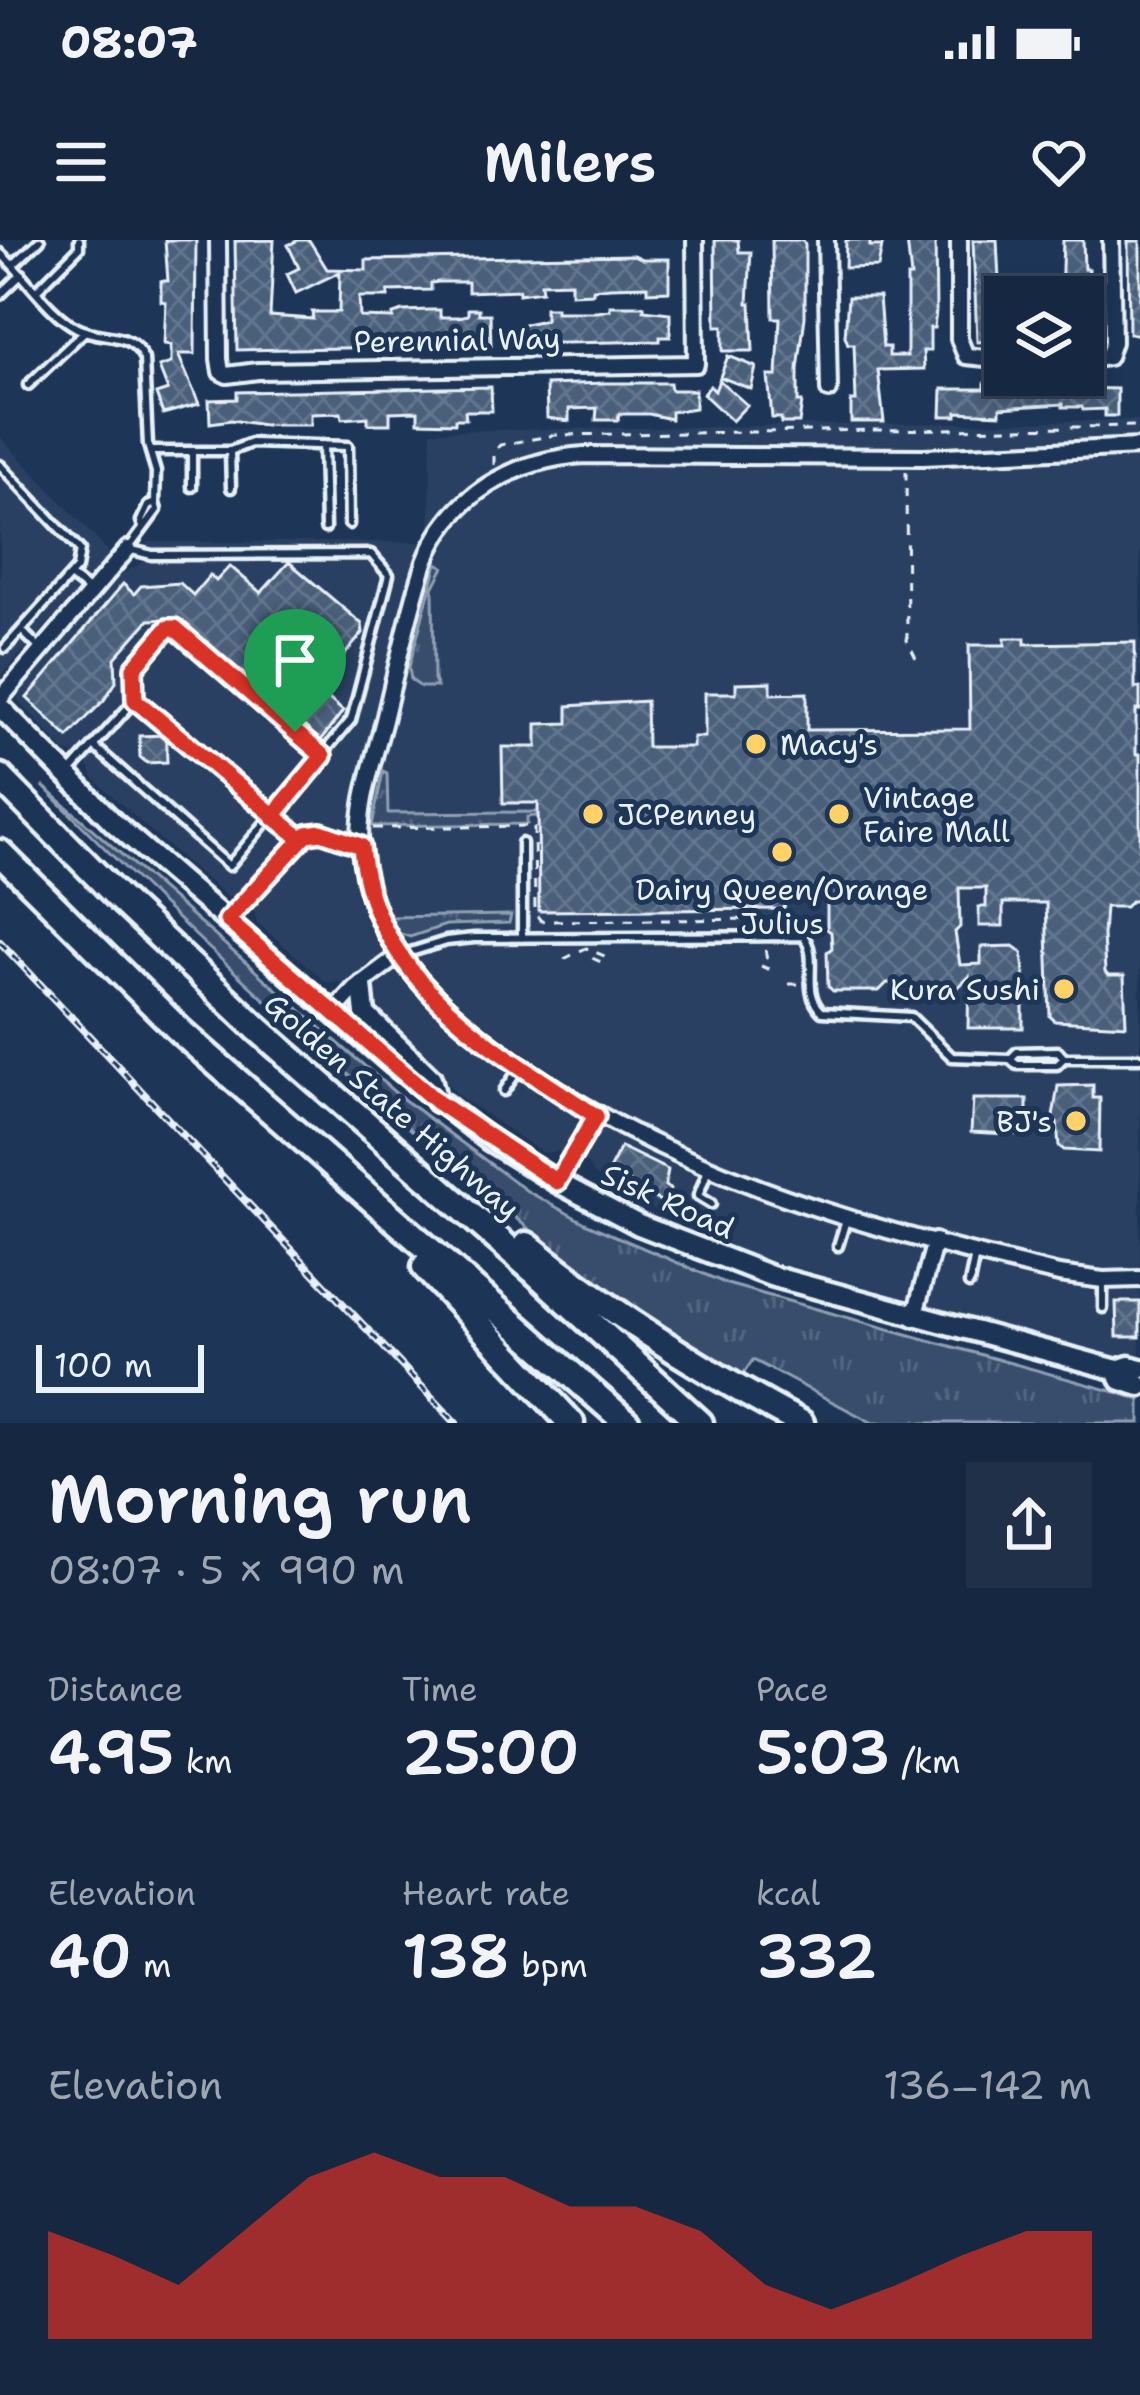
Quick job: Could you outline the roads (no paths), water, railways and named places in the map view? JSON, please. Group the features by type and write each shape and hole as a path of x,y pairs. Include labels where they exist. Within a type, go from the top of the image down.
{"highway":[{"name":"Golden State Highway","path":"0,777 259,1030 700,1423"},
{"path":"0,854 181,1032 626,1423"},
{"path":"259,1030 355,1099 607,1307 682,1358 801,1423"},
{"path":"181,1032 259,1118 447,1289 571,1423"}],"main road":[{"name":"Sisk Road","path":"0,703 129,836 437,1102 557,1182 639,1225 725,1260 914,1318 1117,1370 1140,1369"},
{"path":"362,985 366,1016 431,1078 437,1102"},
{"name":"Sisk Road","path":"1117,1370 1121,1380 1140,1386"}],"street":[{"name":"Perennial Way","path":"218,240 220,372 696,364 694,240"},
{"path":"826,240 829,390"},
{"path":"958,240 959,339 966,356 984,358"},
{"path":"1104,358 1113,342 1111,240"},
{"path":"1140,447 911,457 572,456 544,460 502,476 460,507 430,548 369,780 361,846 371,904 398,956 431,993 521,1066 596,1116 708,1170 847,1215 1059,1274 1140,1279"},
{"path":"0,703 128,549"},
{"path":"333,1012 398,956"},
{"path":"557,1182 596,1116"},
{"path":"914,1318 935,1240"}],"lane":[{"path":"13,266 40,240"},
{"path":"37,290 79,248 79,240"},
{"path":"0,253 73,326 116,336 138,346 144,358 157,510 128,549 152,555 371,554 388,575 353,715 230,866 95,747"},
{"path":"0,295 22,274"},
{"path":"28,385 85,331"},
{"path":"150,452 230,451 251,443 348,446 349,524"},
{"path":"323,445 325,528"},
{"path":"192,451 192,487"},
{"path":"230,451 230,488"},
{"path":"0,465 80,550 77,568 5,648"},
{"path":"70,576 91,593"},
{"path":"67,775 135,700 134,668 168,628 175,628 323,756"},
{"path":"21,630 42,650"},
{"path":"135,700 302,839"},
{"path":"227,920 307,834 321,832 361,846"},
{"path":"522,843 522,938"},
{"path":"398,956 446,941 802,936 810,950 810,996 822,1012 906,1015 922,1024 952,1057 1010,1059 1017,1065 1057,1064 1064,1058 1140,1058"},
{"path":"504,1091 521,1066"},
{"path":"708,1170 698,1196 711,1204"},
{"path":"838,1246 847,1215"},
{"path":"969,1284 976,1252"},
{"path":"1102,1280 1103,1308"}],"railway":[{"path":"0,942 456,1423"}],"place":[{"name":"Macy's","path":"756,744"},
{"name":"JCPenney","path":"593,814"},
{"name":"Vintage Faire Mall","path":"839,814"},
{"name":"Dairy Queen/Orange Julius","path":"782,852"},
{"name":"Kura Sushi","path":"1064,989"},
{"name":"BJ's","path":"1076,1121"}]}
